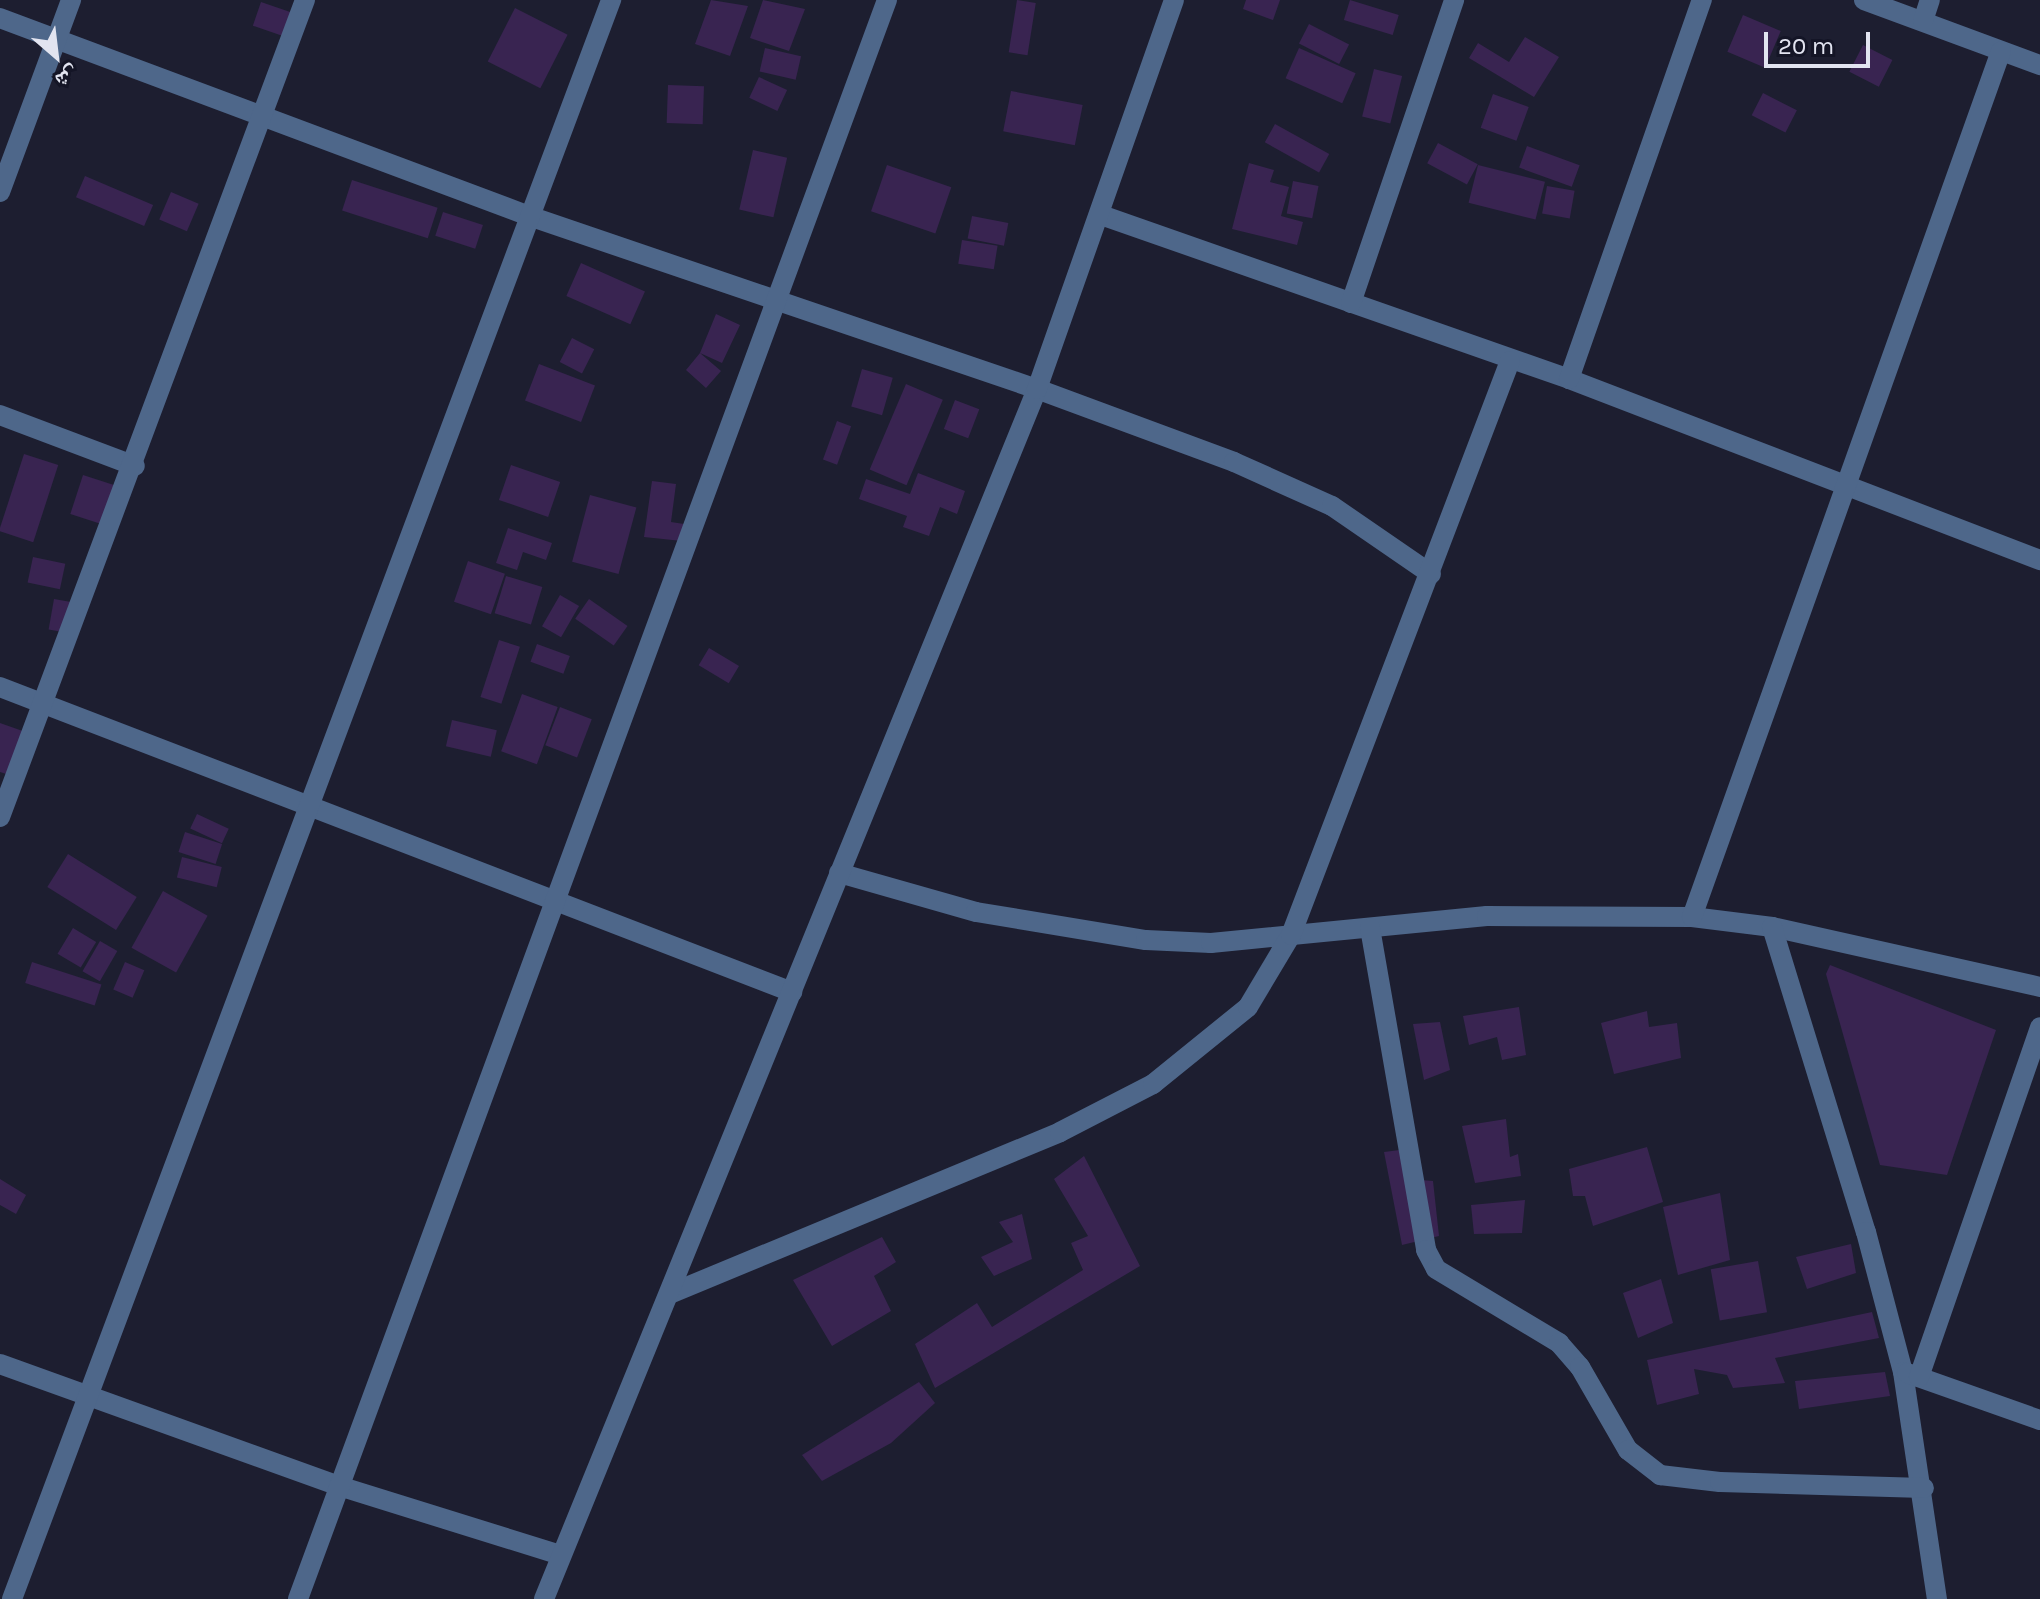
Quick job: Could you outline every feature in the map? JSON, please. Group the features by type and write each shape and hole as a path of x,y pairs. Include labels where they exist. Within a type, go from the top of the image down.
{"street":[{"path":"0,192 71,0"},
{"path":"0,817 135,466 305,0"},
{"path":"12,1599 611,0"},
{"path":"298,1599 559,903 887,0"},
{"path":"544,1599 672,1293 1037,389 1101,215 1174,0"},
{"path":"1351,303 1454,0"},
{"path":"1569,379 1702,0"},
{"path":"1864,0 2040,65"},
{"path":"1923,21 1930,0"},
{"path":"0,18 532,217 1037,389 1289,484 1332,506 1431,574"},
{"path":"1692,917 2001,51"},
{"path":"1101,215 1510,361 1569,379 2040,560"},
{"path":"672,1293 1060,1132 1153,1084 1248,1007 1291,935 1510,361"},
{"path":"0,415 135,466"},
{"path":"0,687 792,992"},
{"path":"839,873 976,912 1083,932 1211,943 1501,915 1692,917 1772,927 2040,987"},
{"path":"1772,927 1911,1375 1937,1599"},
{"path":"1370,928 1426,1250 1436,1269 1559,1343 1580,1367 1628,1450 1660,1475 1720,1482 1924,1488"},
{"path":"1911,1375 2040,1027"},
{"path":"0,1364 89,1399 339,1486 560,1555"},
{"path":"1911,1375 2040,1420"}],"building":[{"path":"711,0 748,6 730,56 695,44"},
{"path":"763,0 805,9 789,51 750,38"},
{"path":"1017,0 1036,3 1027,55 1009,52"},
{"path":"1246,0 1280,0 1273,20 1243,9"},
{"path":"1350,0 1399,15 1393,35 1344,20"},
{"path":"261,2 296,14 288,38 253,26"},
{"path":"515,8 568,35 540,88 488,61"},
{"path":"1743,15 1781,31 1765,68 1727,52"},
{"path":"1309,24 1349,44 1339,64 1299,44"},
{"path":"1525,37 1559,57 1534,97 1469,58 1478,43 1509,62"},
{"path":"1863,45 1892,60 1879,87 1849,72"},
{"path":"765,48 801,56 796,80 760,71"},
{"path":"1299,48 1356,73 1342,103 1286,78"},
{"path":"1374,69 1402,76 1390,124 1362,117"},
{"path":"759,77 787,90 777,111 749,98"},
{"path":"668,85 704,86 703,124 667,123"},
{"path":"1011,91 1083,105 1075,145 1003,131"},
{"path":"1763,93 1797,110 1786,133 1752,115"},
{"path":"1493,94 1529,107 1516,141 1481,128"},
{"path":"1275,124 1329,154 1319,172 1265,142"},
{"path":"1438,143 1478,164 1467,184 1427,163"},
{"path":"1527,146 1580,165 1572,187 1519,168"},
{"path":"753,150 787,158 773,217 739,209"},
{"path":"1249,163 1274,170 1270,182 1289,187 1281,216 1303,222 1297,245 1232,229"},
{"path":"887,165 951,187 935,233 871,211"},
{"path":"1478,165 1545,182 1536,220 1469,203"},
{"path":"85,176 153,205 144,226 76,197"},
{"path":"352,180 438,208 428,238 342,210"},
{"path":"1293,181 1319,186 1312,218 1287,213"},
{"path":"1547,186 1575,191 1570,218 1542,214"},
{"path":"171,192 199,204 187,231 159,220"},
{"path":"443,212 483,225 475,249 435,236"},
{"path":"972,216 1008,223 1004,246 968,239"},
{"path":"962,240 998,246 994,269 958,264"},
{"path":"581,263 645,291 630,324 566,296"},
{"path":"716,314 740,325 722,363 700,353"},
{"path":"572,338 594,349 582,373 560,362"},
{"path":"700,353 721,371 706,388 686,370"},
{"path":"539,364 595,386 581,422 525,400"},
{"path":"862,369 893,378 882,415 851,406"},
{"path":"906,384 943,400 906,485 870,470"},
{"path":"955,400 979,409 968,438 944,429"},
{"path":"837,421 851,426 837,465 823,460"},
{"path":"24,454 58,465 33,542 0,531"},
{"path":"511,465 560,482 548,517 499,500"},
{"path":"918,473 965,491 957,514 940,507 929,536 903,527 907,516 859,499 866,479 910,494"},
{"path":"83,475 120,487 107,526 70,514"},
{"path":"652,481 676,484 671,522 684,524 682,541 644,537"},
{"path":"590,495 636,507 619,574 572,562"},
{"path":"508,528 552,543 546,560 523,552 517,570 496,563"},
{"path":"33,557 65,564 60,589 28,582"},
{"path":"468,561 505,574 491,614 454,602"},
{"path":"506,576 542,587 531,624 495,613"},
{"path":"560,595 579,606 561,637 542,626"},
{"path":"54,599 77,603 71,634 49,630"},
{"path":"589,599 628,626 614,646 575,619"},
{"path":"499,640 520,647 501,704 480,697"},
{"path":"537,644 570,656 563,674 531,662"},
{"path":"709,648 739,666 729,683 699,665"},
{"path":"522,694 558,707 537,764 501,751"},
{"path":"560,707 592,719 577,757 545,745"},
{"path":"452,720 497,730 491,757 446,746"},
{"path":"0,723 34,735 19,778 0,772"},
{"path":"197,814 229,829 222,843 190,829"},
{"path":"185,832 222,844 216,864 179,852"},
{"path":"68,854 137,897 116,930 47,887"},
{"path":"182,857 222,867 217,887 177,877"},
{"path":"163,891 208,916 176,973 131,948"},
{"path":"73,928 96,942 81,968 58,954"},
{"path":"100,941 117,951 100,981 82,971"},
{"path":"32,962 101,985 95,1005 25,983"},
{"path":"125,962 144,970 133,998 113,990"},
{"path":"1830,965 1996,1030 1947,1175 1880,1165 1826,974"},
{"path":"1519,1007 1526,1055 1502,1060 1497,1037 1469,1045 1463,1016"},
{"path":"1647,1011 1649,1027 1677,1023 1681,1058 1614,1074 1601,1023"},
{"path":"1440,1022 1450,1070 1424,1080 1413,1024"},
{"path":"1506,1119 1510,1157 1518,1154 1521,1176 1475,1183 1462,1126"},
{"path":"1647,1147 1663,1202 1593,1226 1585,1196 1573,1196 1569,1169"},
{"path":"1415,1148 1421,1180 1433,1181 1439,1236 1402,1245 1384,1152"},
{"path":"1084,1156 1140,1266 935,1388 915,1344 977,1303 992,1327 1083,1270 1071,1243 1088,1236 1054,1179"},
{"path":"0,1179 26,1195 16,1214 0,1205"},
{"path":"1720,1193 1730,1260 1678,1275 1663,1207"},
{"path":"1525,1200 1522,1233 1474,1234 1471,1205"},
{"path":"1022,1214 1032,1259 994,1276 981,1257 1013,1242 999,1222"},
{"path":"882,1237 896,1262 874,1276 891,1311 832,1346 793,1280"},
{"path":"1851,1244 1856,1273 1807,1289 1796,1257"},
{"path":"1758,1261 1767,1312 1720,1321 1711,1269"},
{"path":"1661,1279 1673,1323 1638,1338 1623,1293"},
{"path":"1872,1312 1879,1338 1775,1358 1785,1383 1733,1388 1727,1375 1694,1369 1699,1394 1657,1405 1647,1360"},
{"path":"1885,1372 1890,1396 1799,1409 1795,1381"},
{"path":"919,1382 935,1403 891,1443 822,1481 802,1455"}]}
